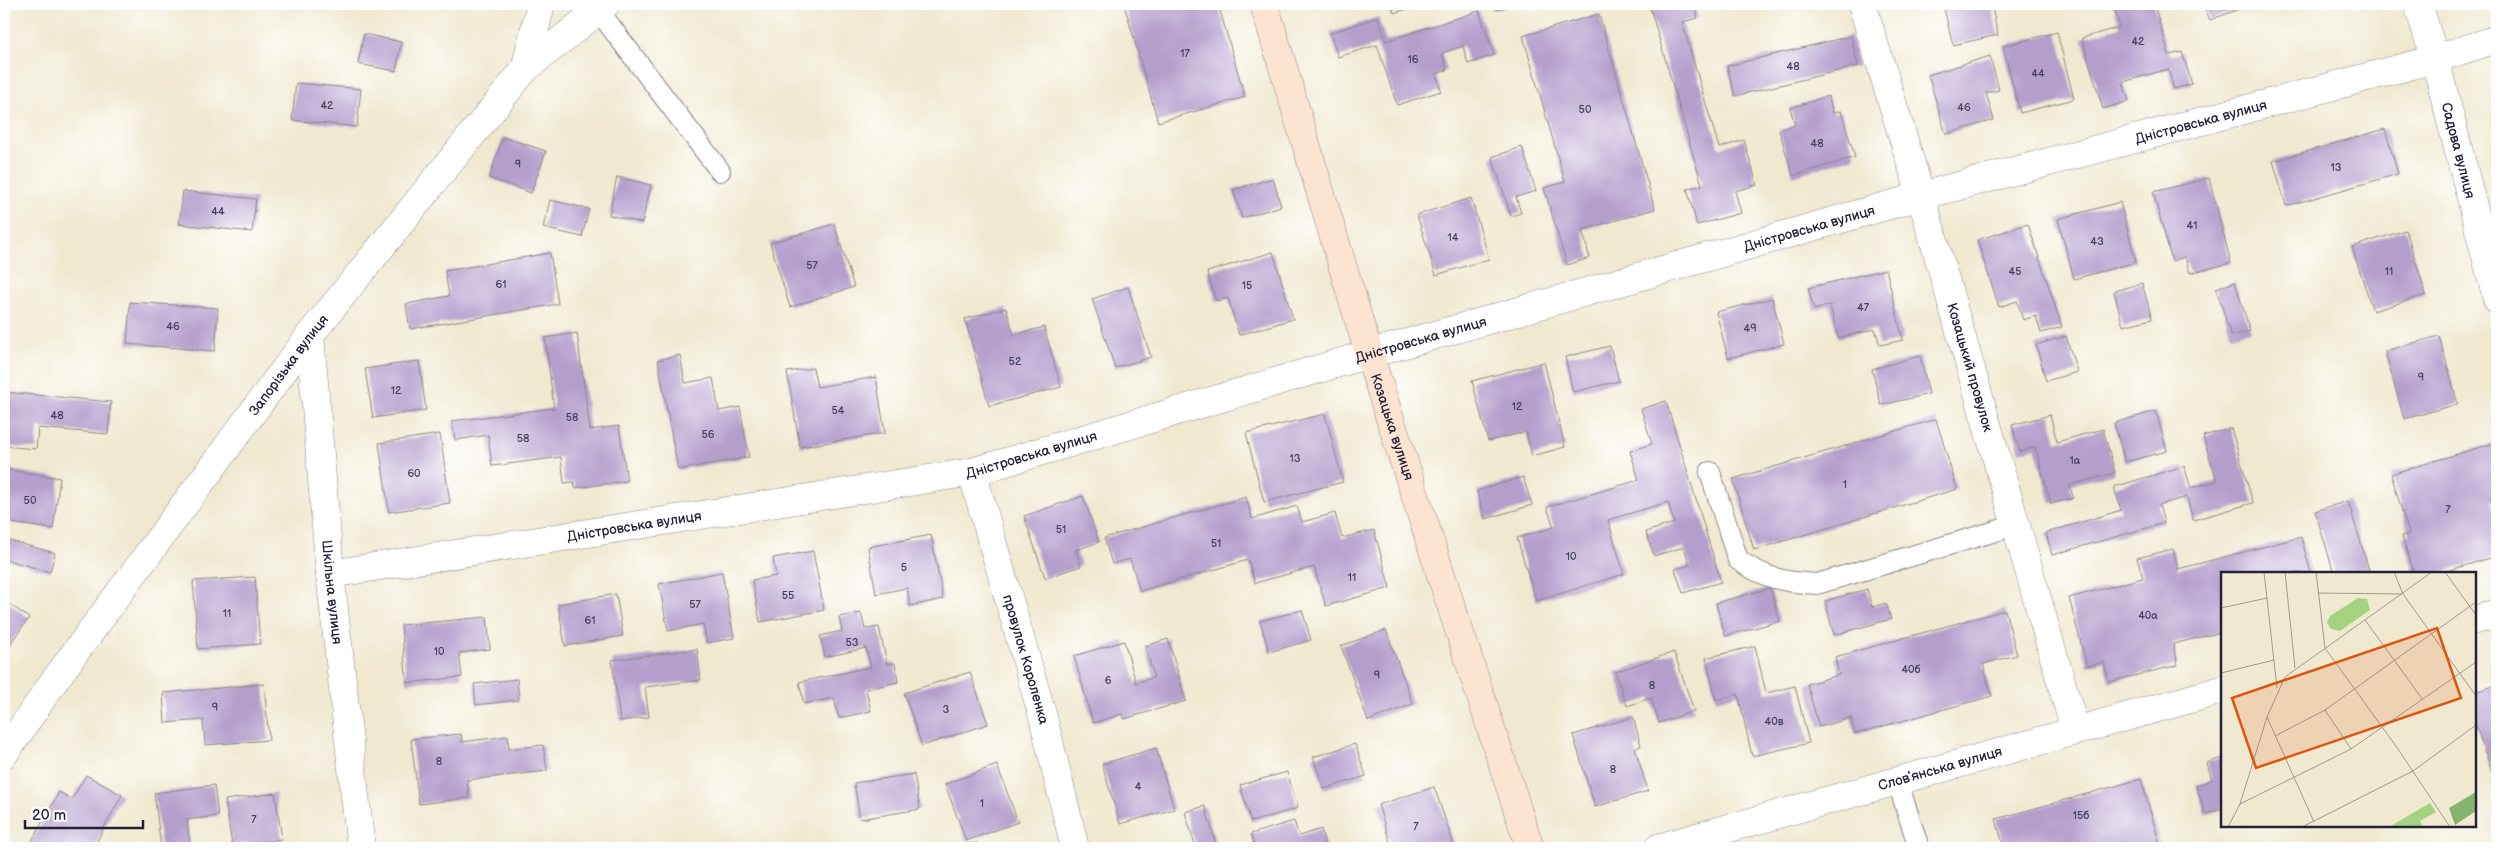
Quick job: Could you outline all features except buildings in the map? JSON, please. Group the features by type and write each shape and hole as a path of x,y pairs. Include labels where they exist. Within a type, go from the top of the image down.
{"street":[{"path":"525,69 541,4"},
{"name":"Козацька вулиця","path":"1264,4 1369,354 1530,848"},
{"name":"Козацький провулок","path":"1862,4 1921,196 2075,730"},
{"name":"Садова вулиця","path":"2418,4 2435,59 2497,299"},
{"name":"Запорізька вулиця","path":"4,754 54,681 310,335 525,69 602,7"},
{"name":"Дністровська вулиця","path":"330,574 972,472 1369,354 1921,196 2435,59 2497,39"},
{"name":"Шкільна вулиця","path":"310,335 330,574 361,848"},
{"name":"провулок Короленка","path":"972,472 1044,716 1075,848"},
{"path":"2476,620 2497,614"},
{"name":"Словʼянська вулиця","path":"1658,848 2221,690"}],"lane":[{"path":"602,7 720,171"},
{"path":"1710,472 1738,560 1769,578 1786,582 1817,584 2016,525"},
{"path":"1896,780 1919,848"}]}
